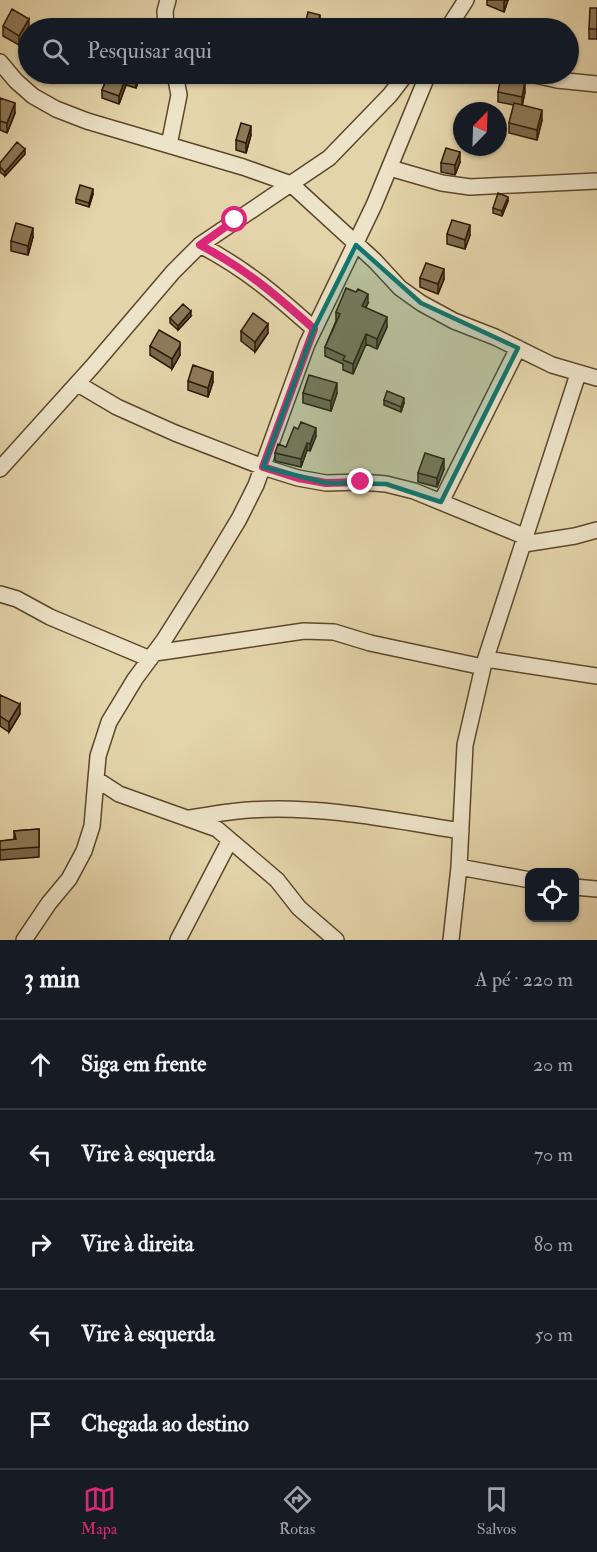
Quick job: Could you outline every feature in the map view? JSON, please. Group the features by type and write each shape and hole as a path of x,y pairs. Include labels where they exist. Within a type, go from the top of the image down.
{"street":[{"path":"165,18 168,0"},
{"path":"454,18 466,0"},
{"path":"0,62 18,83"},
{"path":"579,82 597,84"},
{"path":"19,84 33,96 56,110 291,184 400,288 421,303 454,321 552,365 597,378"},
{"path":"169,145 179,95 177,84"},
{"path":"0,469 78,384 173,272 200,245 329,158 398,84"},
{"path":"24,940 49,903 69,879 84,851 92,826 98,756 110,723 135,680 153,656 239,519 263,467 314,329 356,244 424,84"},
{"path":"390,168 442,183 470,187 597,181"},
{"path":"200,245 225,258 259,281 314,329"},
{"path":"441,502 518,348"},
{"path":"451,940 459,867 465,745 484,663 578,374"},
{"path":"78,384 117,407 175,433 298,478 326,483 386,484 414,491 525,541 575,536 597,530"},
{"path":"0,594 17,599 50,617 153,656 304,631 334,632 370,643 484,663 597,676"},
{"path":"96,779 119,794 217,829 277,880 299,908 336,940"},
{"path":"189,818 250,810 301,810 353,814 461,831"},
{"path":"178,940 230,840"},
{"path":"459,867 525,879"},
{"path":"579,887 597,889"}],"highlighted area":[{"path":"356,245 421,303 518,348 441,502 386,484 326,483 263,467 314,329"}],"building":[{"path":"590,8 597,8 597,29 589,29"},
{"path":"12,9 27,18 18,18 18,35 3,26"},
{"path":"308,12 320,15 319,18 306,18"},
{"path":"105,84 123,84 119,96 102,90"},
{"path":"500,84 525,84 522,97 498,92"},
{"path":"0,98 15,103 7,123 0,121"},
{"path":"514,103 542,110 537,130 509,123"},
{"path":"241,123 251,126 246,143 236,140"},
{"path":"17,142 25,149 5,172 0,167 0,163"},
{"path":"446,148 453,150 453,156 458,156 455,165 441,163"},
{"path":"80,185 93,189 89,203 76,199"},
{"path":"498,193 508,197 502,211 493,208"},
{"path":"452,220 470,225 465,240 447,234"},
{"path":"16,223 33,228 28,246 11,241"},
{"path":"426,263 444,269 438,284 420,278"},
{"path":"346,288 356,292 358,289 368,294 362,306 387,317 377,339 366,334 353,364 343,360 345,356 325,347 340,314 336,312"},
{"path":"183,304 191,311 178,326 170,318"},
{"path":"253,313 268,324 255,342 241,331"},
{"path":"159,330 180,342 172,359 150,346"},
{"path":"193,365 213,372 208,388 188,381"},
{"path":"309,375 337,383 331,401 303,393"},
{"path":"387,391 404,398 401,407 384,400"},
{"path":"301,422 316,428 301,459 275,453 278,444 286,447 294,427 298,429"},
{"path":"425,453 444,459 437,478 418,473"},
{"path":"0,695 20,704 9,722 0,716"},
{"path":"39,829 39,847 0,850 0,841 16,839 14,831"}],"route":[{"path":"235,220 200,245 225,258 259,281 314,329 263,467 298,478 326,483 361,482"}]}
